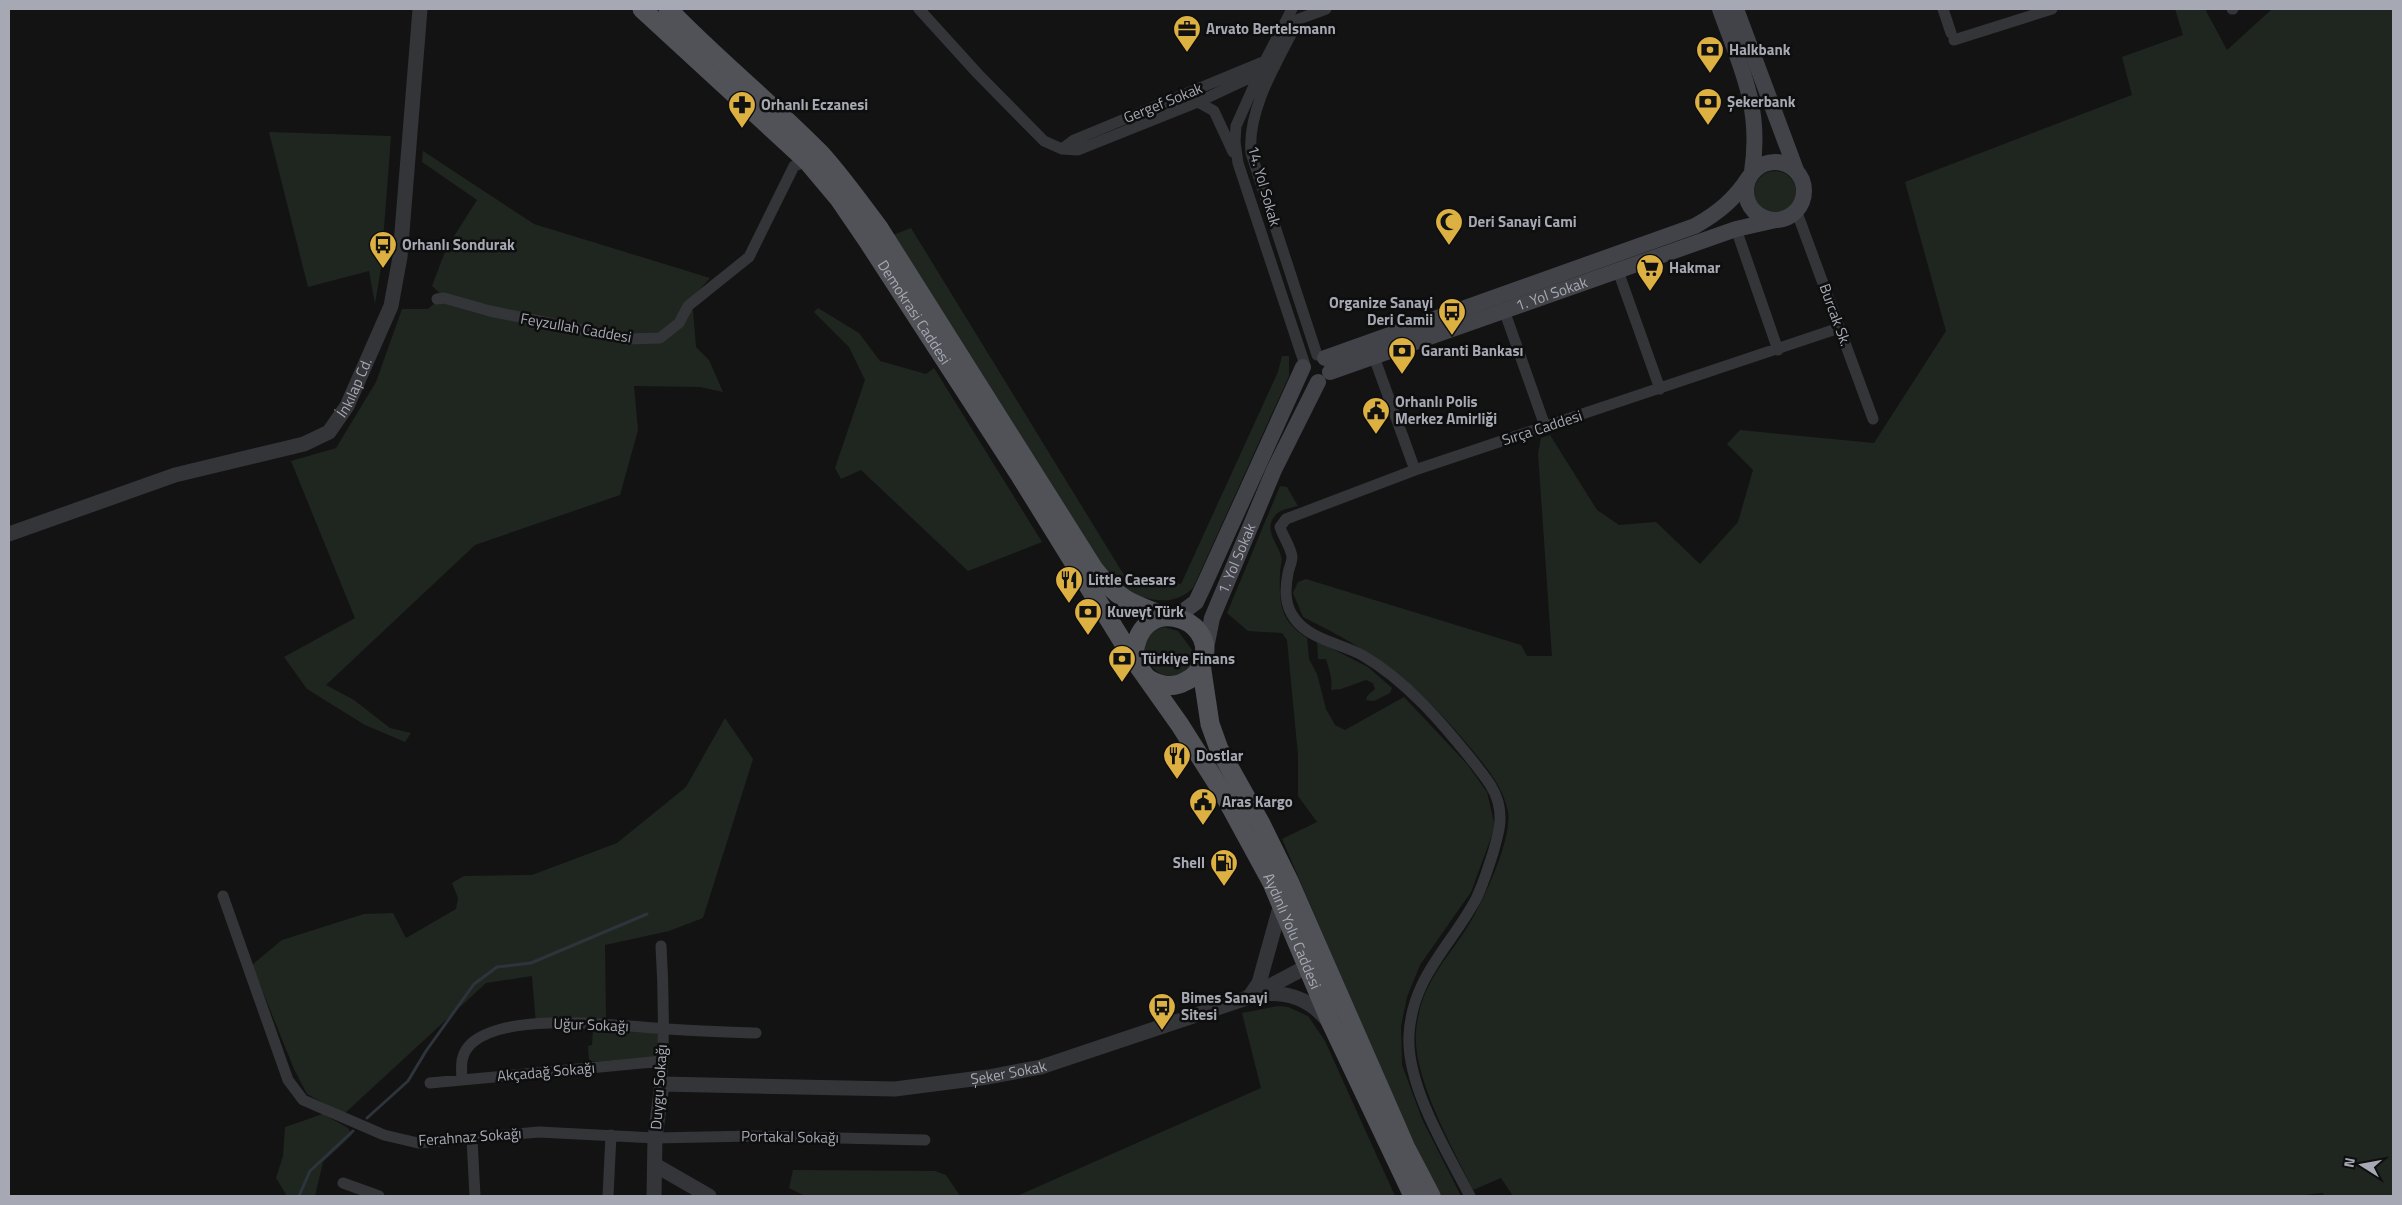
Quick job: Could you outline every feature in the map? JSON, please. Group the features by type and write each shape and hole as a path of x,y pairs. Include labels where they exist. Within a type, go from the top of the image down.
{"main road":[{"name":"Demokrasi Caddesi","path":"642,9 807,161 840,200 870,243 1019,474 1134,660"},
{"name":"Demokrasi Caddesi","path":"668,9 704,46 826,161 879,228 1094,569 1108,587 1122,598 1170,616"},
{"name":"1. Yol Sokak","path":"1720,9 1751,98 1755,120 1756,147 1746,191 1752,208 1766,219 1776,220"},
{"path":"1736,9 1803,186 1801,203 1796,210"},
{"name":"1. Yol Sokak","path":"1170,616 1196,602 1267,466 1316,366 1695,226 1715,215 1728,204 1751,174 1769,162 1779,162 1796,170"},
{"name":"1. Yol Sokak","path":"1316,366 1374,357 1736,229 1783,218 1796,210"},
{"name":"1. Yol Sokak","path":"1203,661 1212,618 1267,466"},
{"path":"1170,616 1195,627 1201,636 1203,661 1192,678 1181,684 1157,685 1146,678 1134,660 1137,637 1144,627 1153,620 1170,616"},
{"name":"Aydınlı Yolu Caddesi","path":"1203,661 1210,724 1219,749 1261,824 1406,1148 1431,1196"},
{"name":"Aydınlı Yolu Caddesi","path":"1146,678 1180,725 1223,793 1259,858 1281,904 1300,970 1335,1030 1413,1196"}],"street":[{"name":"İnkılap Cd.","path":"9,534 175,475 304,444 328,432 347,406 391,306 400,257 420,9"},
{"name":"Gergef Sokak","path":"919,9 978,74 1044,141 1062,148 1078,150 1198,102 1259,75 1270,64"},
{"path":"1287,11 1299,14 1326,9"},
{"path":"1943,9 1953,36 2036,11 2052,9"},
{"name":"14. Yol Sokak","path":"1287,11 1251,128 1251,153 1316,366"},
{"name":"14. Yol Sokak","path":"1270,64 1299,14"},
{"name":"Gergef Sokak","path":"1062,148 1074,140 1270,64"},
{"name":"14. Yol Sokak","path":"1259,75 1236,126 1235,142 1238,163 1316,366"},
{"name":"Gergef Sokak","path":"1198,102 1209,107 1218,118 1238,163"},
{"name":"Feyzullah Caddesi","path":"437,299 444,298 490,311 627,339 660,338 679,323 688,306 749,257 794,166 807,161"},
{"name":"Burcak Sk.","path":"1796,210 1873,419"},
{"path":"1736,229 1778,350"},
{"path":"1618,271 1660,389"},
{"path":"1504,310 1545,426"},
{"name":"Sırça Caddesi","path":"1470,1196 1422,1099 1412,1065 1409,1036 1419,988 1431,966 1476,898 1487,872 1501,827 1498,800 1492,787 1460,745 1412,693 1380,666 1346,647 1313,634 1296,621 1288,608 1286,594 1292,557 1280,527 1286,520 1415,470 1839,328"},
{"path":"1374,357 1415,470"},
{"name":"Ferahnaz Sokağı","path":"223,896 288,1080 303,1100 384,1135 418,1143 539,1132 655,1138"},
{"path":"1247,998 1259,983 1281,904"},
{"path":"1266,960 1267,966 1273,974 1284,977 1300,970 1316,955 1315,942"},
{"name":"Duygu Sokağı","path":"654,1196 655,1138 662,1084 662,1028 666,1008 661,946"},
{"name":"Şeker Sokak","path":"662,1084 894,1089 988,1078 1041,1067 1247,998 1300,970"},
{"path":"1247,998 1259,994 1277,993 1299,998 1318,1010 1335,1030"},
{"name":"Uğur Sokağı","path":"462,1080 461,1058 471,1043 488,1033 531,1024 570,1022 756,1033"},
{"name":"Akçadağ Sokağı","path":"430,1083 663,1061"},
{"path":"608,1196 611,1135"},
{"name":"Portakal Sokağı","path":"655,1138 753,1136 925,1140"},
{"path":"472,1138 475,1196"},
{"path":"655,1165 709,1196"},
{"path":"343,1183 379,1196"}],"shaded area":[{"path":"2175,9 2205,9 2227,50 2272,9 2393,9 2393,1196 2324,1196 2323,1193 2295,1196 1513,1196 1501,1178 1473,1190 1435,1112 1427,1090 1416,1049 1416,1031 1419,1012 1431,981 1467,928 1498,863 1508,823 1506,804 1499,787 1484,765 1454,728 1416,690 1397,674 1354,644 1303,617 1293,593 1298,582 1306,579 1521,645 1527,656 1552,656 1538,453 1541,438 1550,435 1597,510 1619,525 1656,522 1700,564 1738,522 1753,470 1727,444 1740,430 1874,443 1946,331 1905,182 2132,95 2122,57 2183,35"},
{"path":"269,132 391,136 381,268 375,304 369,271 308,287"},
{"path":"423,151 534,224 710,278 692,298 696,347 709,360 723,392 700,387 634,386 638,430 620,495 475,545 326,685 354,700 390,728 411,733 405,742 365,725 307,689 284,657 355,618 291,461 336,448 376,382 402,309 428,309 443,296 432,286 446,249 477,200 422,162"},
{"path":"1775,171 1790,177 1796,192 1790,207 1775,213 1760,207 1754,192 1760,177"},
{"path":"911,228 1124,575 1181,584 1278,372 1282,356 1289,356 1289,376 1193,588 1184,595 1174,599 1154,600 1114,585 893,235"},
{"path":"818,308 859,333 880,361 926,374 934,368 1042,542 968,571 861,470 841,479 835,468 865,380 849,347 814,312"},
{"path":"1280,486 1287,487 1298,506 1285,509 1276,514 1270,527 1282,558 1280,570 1281,602 1286,617 1291,624 1307,638 1309,659 1317,674 1326,709 1335,725 1345,730 1404,697 1467,764 1487,792 1495,827 1471,892 1420,965 1407,997 1401,1026 1402,1065 1422,1119 1461,1196 1440,1196 1398,1109 1282,839 1317,822 1298,796 1298,755 1287,640 1282,633 1248,631 1227,613"},
{"path":"1164,627 1178,631 1192,650 1191,664 1188,669 1171,676 1161,674 1153,668 1147,659 1145,650 1146,641 1152,632"},
{"path":"1317,641 1368,667 1392,688 1390,693 1374,701 1366,700 1367,696 1375,689 1373,683 1366,680 1341,689 1331,690 1331,678 1326,659 1318,659"},
{"path":"725,718 753,759 703,918 669,931 605,945 606,1019 536,1024 532,976 486,983 344,1114 307,1094 294,1069 252,965 282,940 364,914 393,913 406,938 456,909 458,898 452,883 464,876 532,875 617,843 686,787"},
{"path":"1278,1006 1288,1007 1308,1016 1325,1041 1395,1196 1017,1196 1261,1088 1242,1013"},
{"path":"593,1027 658,1032 658,1057 589,1062 588,1046 592,1045"},
{"path":"323,1114 348,1128 352,1135 323,1162 315,1196 287,1196 276,1178 283,1156 285,1127"},
{"path":"793,1170 935,1171 946,1175 960,1196 805,1196 789,1188"}],"waterway":[{"path":"367,1118 408,1081 426,1051 474,984 497,967 531,963 647,914"},
{"path":"299,1196 310,1171 353,1131"}],"place":[{"name":"Arvato Bertelsmann","path":"1187,53"},
{"name":"Halkbank","path":"1710,74"},
{"name":"Şekerbank","path":"1708,126"},
{"name":"Orhanlı Eczanesi","path":"742,129"},
{"name":"Deri Sanayi Cami","path":"1449,246"},
{"name":"Orhanlı Sondurak","path":"383,269"},
{"name":"Hakmar","path":"1650,292"},
{"name":"Organize Sanayi Deri Camii","path":"1452,336"},
{"name":"Garanti Bankası","path":"1402,375"},
{"name":"Orhanlı Polis Merkez Amirliği","path":"1376,435"},
{"name":"Little Caesars","path":"1069,604"},
{"name":"Kuveyt Türk","path":"1088,636"},
{"name":"Türkiye Finans","path":"1122,683"},
{"name":"Dostlar","path":"1177,780"},
{"name":"Aras Kargo","path":"1203,826"},
{"name":"Shell","path":"1224,887"},
{"name":"Bimes Sanayi Sitesi","path":"1162,1031"}]}
